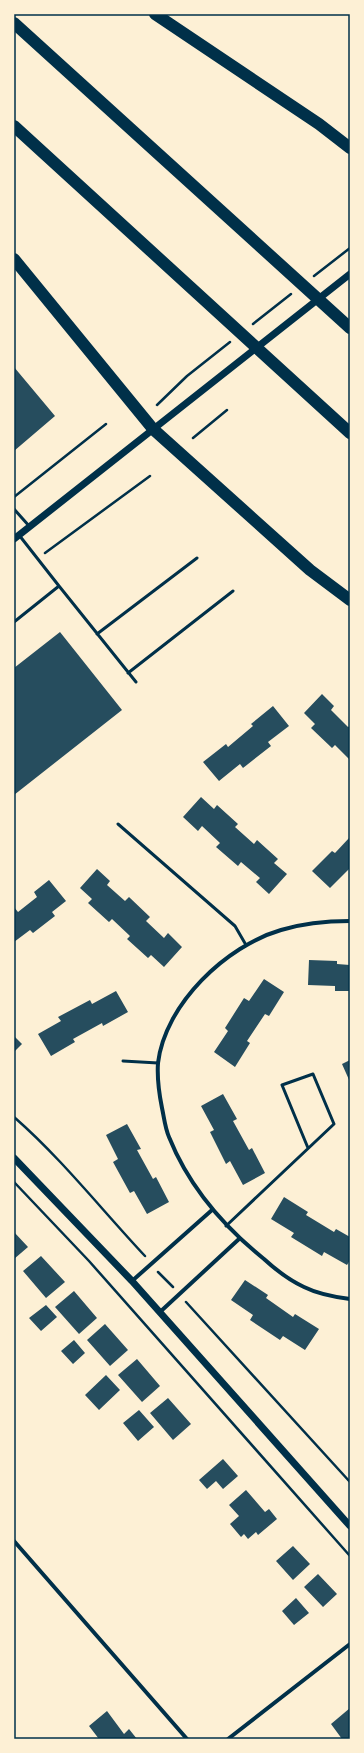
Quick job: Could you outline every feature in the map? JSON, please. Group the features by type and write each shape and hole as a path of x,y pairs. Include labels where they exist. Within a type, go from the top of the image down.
{"highway":[{"path":"155,14 319,124 350,148"},
{"path":"14,22 350,328"},
{"path":"14,126 350,433"},
{"path":"14,259 153,429 310,570 350,600"}],"street":[{"path":"17,537 350,274"},
{"path":"350,921 323,921 281,930 246,945 209,972 183,1003 164,1036 158,1063 159,1093 168,1136 189,1176 212,1210 239,1239 282,1274 304,1287 328,1296 350,1299"},
{"path":"14,1158 132,1281 350,1526"},
{"path":"132,1281 212,1210"},
{"path":"160,1312 239,1239"},
{"path":"14,1541 187,1739"},
{"path":"228,1739 350,1644"}],"lane":[{"path":"14,509 30,527"},
{"path":"17,537 37,559 136,682"},
{"path":"97,634 197,558"},
{"path":"14,622 59,586"},
{"path":"128,673 233,591"},
{"path":"118,824 235,926 246,945"},
{"path":"123,1061 158,1063"},
{"path":"226,1226 334,1124 313,1074 282,1086 308,1148"}],"path":[{"path":"193,438 227,410"},
{"path":"14,497 106,424"},
{"path":"37,559 150,476"},
{"path":"14,1117 65,1165 91,1197 146,1258"},
{"path":"14,1182 89,1261 350,1556"},
{"path":"157,1270 173,1287"},
{"path":"185,1301 350,1482"}],"building":[{"path":"14,367 55,416 14,451"},
{"path":"60,632 122,710 14,795 14,668"},
{"path":"322,694 334,706 331,710 348,727 350,726 350,760 335,745 332,748 311,728 315,724 304,713"},
{"path":"273,706 289,726 268,742 271,746 243,768 240,764 219,781 203,762 226,744 228,747 253,726 251,724"},
{"path":"201,797 214,809 217,805 238,824 235,827 254,844 257,840 278,859 274,863 287,874 269,894 256,882 260,878 241,862 238,866 216,847 220,843 202,826 198,831 183,817"},
{"path":"350,837 350,870 349,869 330,888 312,871 332,851 335,853"},
{"path":"97,869 110,881 107,885 125,901 129,897 150,917 146,921 164,938 168,933 182,947 164,967 151,955 148,958 127,939 130,936 112,919 109,922 88,903 92,899 80,888"},
{"path":"49,880 66,901 52,912 55,916 33,933 30,930 14,942 14,907 18,912 37,897 34,892"},
{"path":"309,960 337,961 337,964 350,965 350,991 335,991 335,986 308,985"},
{"path":"264,979 284,992 269,1016 265,1014 247,1041 250,1043 235,1067 214,1052 228,1031 225,1028 244,998 249,1001"},
{"path":"116,991 128,1012 103,1026 102,1023 73,1039 75,1042 51,1056 38,1034 61,1021 58,1017 90,1000 92,1004"},
{"path":"14,1036 22,1044 14,1052"},
{"path":"350,1060 350,1082 342,1064"},
{"path":"223,1094 237,1119 233,1121 249,1150 252,1148 265,1173 243,1185 230,1161 226,1164 210,1132 214,1130 201,1106"},
{"path":"127,1124 141,1149 137,1150 153,1179 156,1177 169,1202 147,1214 134,1191 130,1193 113,1162 118,1159 106,1135"},
{"path":"284,1197 308,1212 306,1215 334,1232 336,1229 350,1237 350,1260 347,1265 324,1252 322,1256 291,1237 294,1233 271,1219"},
{"path":"14,1232 28,1247 14,1259"},
{"path":"41,1256 65,1282 46,1298 23,1271"},
{"path":"245,1280 268,1295 266,1298 293,1317 295,1314 319,1329 305,1350 283,1336 280,1340 250,1320 253,1315 231,1300"},
{"path":"74,1291 97,1318 79,1334 55,1307"},
{"path":"46,1305 57,1317 41,1331 29,1318"},
{"path":"105,1324 128,1350 110,1366 87,1340"},
{"path":"74,1340 85,1353 73,1364 61,1351"},
{"path":"137,1359 160,1386 142,1402 118,1375"},
{"path":"106,1375 120,1390 99,1410 85,1395"},
{"path":"168,1398 191,1424 173,1440 150,1413"},
{"path":"139,1410 154,1427 138,1441 123,1423"},
{"path":"223,1459 238,1476 223,1489 216,1481 207,1489 199,1480"},
{"path":"246,1490 265,1512 269,1509 277,1519 258,1535 256,1532 248,1539 244,1534 241,1537 230,1524 239,1516 229,1505"},
{"path":"293,1546 310,1564 293,1580 276,1561"},
{"path":"318,1574 337,1594 323,1607 304,1587"},
{"path":"296,1598 309,1613 294,1625 282,1611"},
{"path":"350,1708 350,1739 342,1739 331,1724"},
{"path":"107,1711 124,1734 129,1729 137,1739 99,1739 89,1726"}]}
